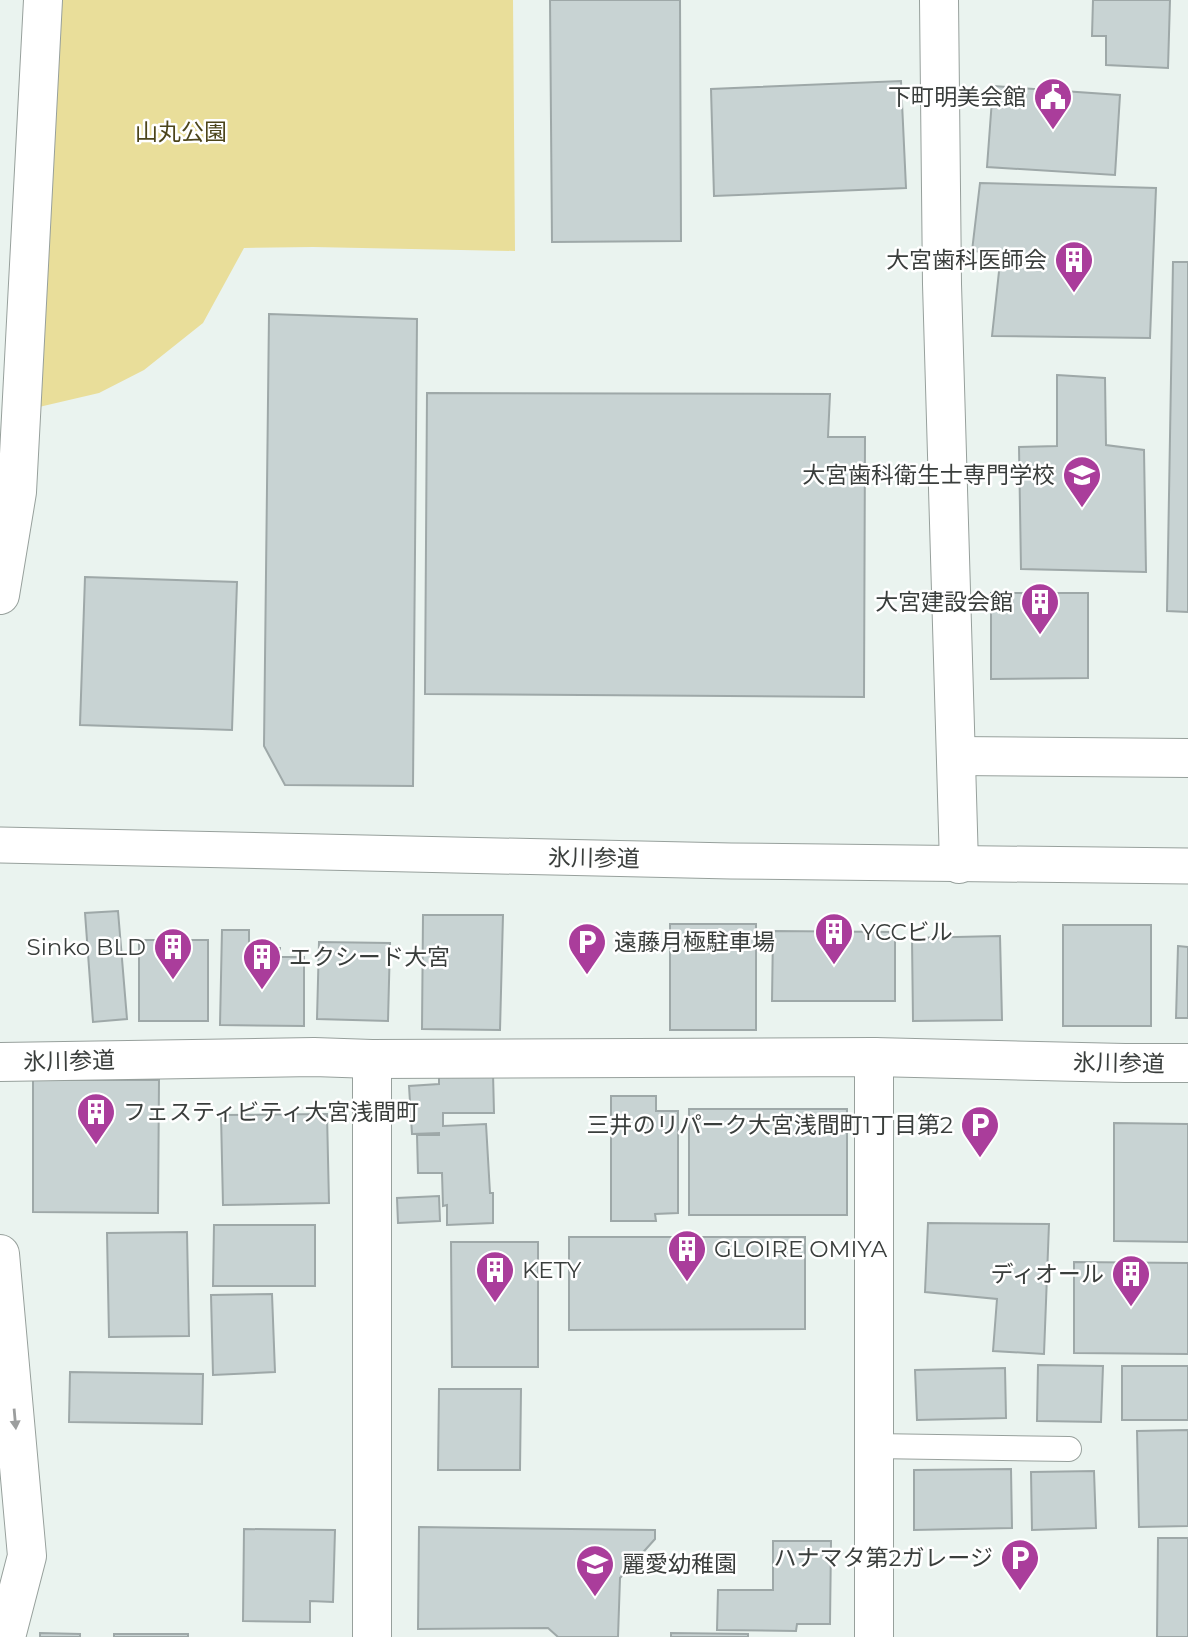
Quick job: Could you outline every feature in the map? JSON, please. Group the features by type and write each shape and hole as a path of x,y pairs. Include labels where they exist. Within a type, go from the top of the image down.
{"street":[{"path":"0,595 17,492 43,0"},
{"path":"939,0 942,284 960,864"},
{"path":"956,756 1188,758"},
{"name":"氷川参道","path":"0,845 703,860 1188,866"},
{"name":"氷川参道","path":"0,1062 314,1057 874,1057 1188,1063"},
{"path":"874,1057 874,1637"},
{"path":"372,1059 372,1637"},
{"path":"0,1254 6,1379 27,1556 6,1637"}],"lane":[{"path":"874,1446 1069,1449"}],"green space":[{"name":"山丸公園","path":"55,0 513,0 515,251 244,248 203,323 144,370 99,393 39,407"}],"building":[{"path":"550,0 680,0 681,241 552,242"},
{"path":"1093,0 1170,0 1168,68 1106,65 1106,36 1092,36"},
{"path":"901,81 906,188 714,196 711,89"},
{"name":"下町明美会館","path":"993,86 1120,95 1115,175 987,167"},
{"name":"大宮歯科医師会","path":"980,183 1156,188 1150,338 992,336 1001,253 972,251"},
{"path":"1173,262 1188,262 1188,612 1167,611"},
{"path":"269,314 417,319 413,786 285,785 264,746"},
{"name":"大宮歯科衛生士専門学校","path":"1057,375 1105,378 1106,445 1144,450 1146,572 1021,569 1019,447 1057,446"},
{"path":"427,393 830,394 828,437 865,437 864,697 425,694"},
{"path":"85,577 237,582 232,730 80,725"},
{"name":"大宮建設会館","path":"991,593 1088,593 1088,678 991,679"},
{"path":"118,911 127,1019 93,1022 85,913"},
{"path":"423,915 503,915 500,1030 422,1029"},
{"path":"670,924 756,924 756,1030 670,1030"},
{"path":"1063,925 1151,925 1151,1026 1063,1026"},
{"name":"エクシード大宮","path":"222,930 249,930 249,948 280,948 280,957 304,957 304,1026 220,1025"},
{"name":"YCCビル","path":"773,931 895,932 895,1001 772,1001"},
{"path":"1000,936 1002,1020 913,1021 912,938"},
{"name":"Sinko BLD","path":"139,940 208,940 208,1021 139,1021"},
{"path":"319,942 390,943 388,1021 317,1019"},
{"path":"1178,946 1188,947 1188,1018 1176,1018"},
{"path":"439,1073 493,1073 494,1113 443,1113 443,1126 486,1124 490,1193 493,1193 493,1223 447,1225 447,1205 443,1206 442,1173 418,1173 417,1135 439,1133 412,1134 409,1086 439,1084"},
{"name":"フェスティビティ大宮浅間町","path":"33,1080 159,1080 158,1213 33,1212"},
{"path":"611,1096 656,1096 656,1111 678,1111 678,1213 655,1214 656,1221 611,1221"},
{"path":"689,1109 847,1109 847,1215 689,1215"},
{"path":"327,1114 329,1203 223,1205 221,1115"},
{"path":"1114,1123 1188,1124 1188,1242 1114,1241"},
{"path":"439,1196 440,1221 398,1223 397,1198"},
{"path":"928,1223 1049,1224 1044,1354 993,1351 997,1299 925,1292"},
{"path":"214,1225 315,1225 315,1286 213,1286"},
{"path":"187,1232 189,1336 109,1337 107,1233"},
{"name":"GLOIRE OMIYA","path":"569,1237 805,1237 805,1329 569,1330"},
{"name":"KETY","path":"451,1242 538,1242 538,1367 452,1367"},
{"name":"ディオール","path":"1074,1262 1188,1263 1188,1354 1074,1353"},
{"path":"272,1294 275,1372 213,1375 211,1295"},
{"path":"1038,1365 1103,1366 1101,1422 1037,1421"},
{"path":"1122,1366 1188,1366 1188,1420 1122,1420"},
{"path":"1005,1368 1006,1418 917,1420 915,1370"},
{"path":"70,1372 203,1374 202,1424 69,1422"},
{"path":"439,1389 521,1389 520,1470 438,1470"},
{"path":"1188,1430 1188,1526 1139,1527 1137,1431"},
{"path":"1011,1469 1012,1528 914,1530 914,1470"},
{"path":"1094,1471 1096,1528 1032,1530 1031,1472"},
{"path":"419,1527 655,1530 655,1539 620,1578 618,1637 558,1637 548,1628 418,1629"},
{"path":"244,1529 335,1530 333,1602 310,1601 310,1622 243,1621"},
{"path":"1158,1538 1188,1538 1188,1637 1157,1637"},
{"path":"773,1541 831,1541 830,1624 797,1624 796,1631 717,1630 718,1590 773,1590"},
{"path":"40,1633 80,1634 80,1637 40,1637"},
{"path":"671,1633 748,1634 748,1637 671,1637"},
{"path":"114,1634 188,1634 188,1637 114,1637"}],"place":[{"name":"下町明美会館","path":"1053,131"},
{"name":"大宮歯科医師会","path":"1074,294"},
{"name":"大宮歯科衛生士専門学校","path":"1082,509"},
{"name":"大宮建設会館","path":"1040,636"},
{"name":"YCCビル","path":"834,966"},
{"name":"遠藤月極駐車場","path":"587,976"},
{"name":"Sinko BLD","path":"173,981"},
{"name":"エクシード大宮","path":"262,991"},
{"name":"フェスティビティ大宮浅間町","path":"96,1146"},
{"name":"三井のリパーク大宮浅間町1丁目第2","path":"980,1159"},
{"name":"GLOIRE OMIYA","path":"687,1283"},
{"name":"KETY","path":"495,1304"},
{"name":"ディオール","path":"1131,1308"},
{"name":"ハナマタ第2ガレージ","path":"1020,1592"},
{"name":"麗愛幼稚園","path":"595,1598"}]}
